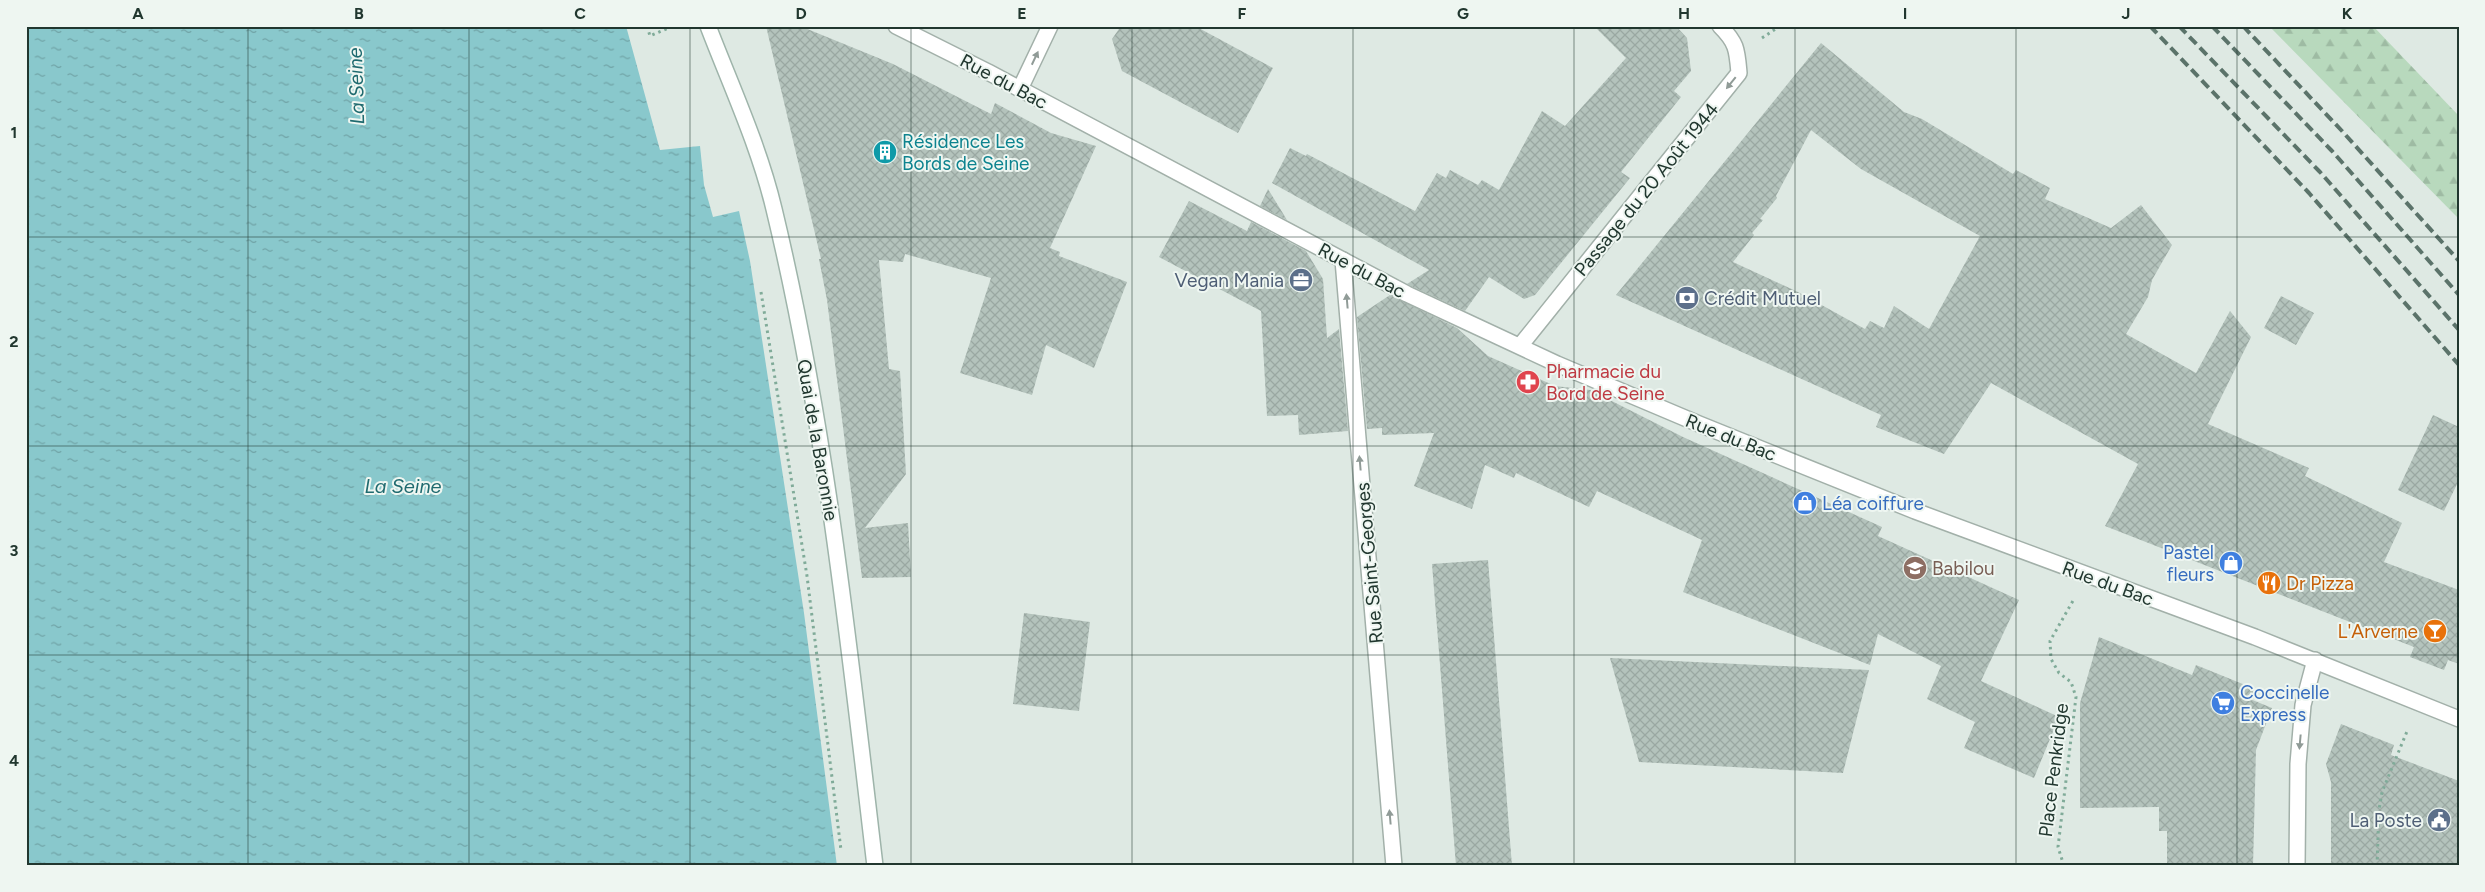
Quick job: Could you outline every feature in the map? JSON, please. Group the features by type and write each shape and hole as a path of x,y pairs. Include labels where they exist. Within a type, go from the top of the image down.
{"street":[{"name":"Quai de la Baronnie","path":"708,26 743,116 774,207 824,454 875,866"},
{"name":"Rue du Bac","path":"896,26 1020,89 1465,323 1698,424 1906,507 2315,660 2459,719"},
{"path":"1020,89 1050,26"},
{"name":"Passage du 20 Août 1944","path":"1520,346 1739,73 1738,53 1733,39 1720,26"},
{"name":"Rue Saint-Georges","path":"1342,260 1394,866"},
{"path":"2297,866 2298,764 2303,705 2315,660"}],"path":[{"path":"646,26 650,36 674,26"},
{"path":"760,290 807,576 842,856"},
{"name":"Place Penkridge","path":"2064,866 2058,847 2076,697 2071,682 2059,673 2051,659 2050,641 2090,576"},
{"path":"2377,866 2379,810 2382,792 2419,703"}],"green space":[{"path":"2269,26 2373,26 2459,116 2459,219"}],"water":[{"name":"La Seine","path":"26,26 626,26 660,150 700,146 704,185 713,217 739,211 750,261 804,613 837,866 26,866"}],"building":[{"path":"766,26 800,26 893,64 991,114 995,103 1051,133 1096,146 1050,248 1060,252 1059,256 1127,282 1094,368 1046,345 1032,395 960,373 991,278 905,254 903,262 879,260 889,369 900,371 906,474 865,528 908,523 911,577 862,578 827,300 819,259 821,259"},
{"path":"1121,26 1195,26 1273,68 1238,133 1122,71 1112,39"},
{"path":"1594,26 1676,26 1687,38 1691,71 1674,91 1681,97 1621,172 1630,178 1535,295 1524,299 1489,277 1465,311 1407,284 1429,270 1272,183 1290,148 1306,156 1307,154 1415,211 1437,173 1446,178 1450,170 1478,185 1482,180 1499,190 1542,111 1565,126 1626,58"},
{"path":"1821,43 1904,112 1922,119 2013,174 2016,170 2050,188 2045,199 2111,228 2141,205 2172,245 2152,280 2148,297 2126,334 2196,373 2230,311 2251,337 2208,424 2309,468 2305,476 2402,523 2384,562 2459,590 2459,664 2448,660 2444,670 2410,657 2414,647 2105,526 2138,464 1991,383 1944,454 1876,427 1881,415 1616,295","holes":["1811,130 1861,169 1980,236 1929,329 1894,306 1884,328 1870,321 1865,329 1798,292 1733,262 1754,235 1752,233 1763,220 1760,219 1777,198 1776,196"]},
{"path":"1268,189 1287,220 1260,206"},
{"path":"1189,201 1247,231 1251,222 1306,251 1323,279 1327,338 1339,329 1348,431 1299,435 1298,415 1267,416 1261,311 1159,257"},
{"path":"1390,295 1457,328 1488,356 1555,386 1590,390 1683,437 1882,527 1878,536 2019,600 1981,681 2059,717 2034,778 1964,748 1975,722 1927,699 1941,666 1878,634 1870,665 1683,592 1702,540 1597,491 1589,507 1516,473 1514,478 1485,465 1472,509 1414,486 1434,433 1382,435 1382,428 1367,429 1357,317"},
{"path":"2281,296 2314,313 2296,345 2264,328"},
{"path":"2433,415 2459,427 2459,480 2444,511 2398,490"},
{"path":"1488,560 1512,866 1456,866 1432,564"},
{"path":"1024,613 1090,622 1079,711 1013,704"},
{"path":"2099,637 2192,675 2196,665 2255,689 2250,699 2272,708 2256,750 2253,866 2167,866 2167,831 2159,831 2159,807 2080,808 2080,703"},
{"path":"1610,658 1869,670 1843,773 1639,762"},
{"path":"2341,724 2394,745 2391,755 2459,781 2459,866 2331,866 2331,782 2326,764"}],"railway":[{"path":"2150,26 2309,193 2459,365"},
{"path":"2179,26 2320,172 2459,330"},
{"path":"2212,26 2332,151 2459,295"},
{"path":"2243,26 2342,131 2459,261"}],"place":[{"name":"Résidence Les Bords de Seine","path":"885,152"},
{"name":"Vegan Mania","path":"1301,280"},
{"name":"Crédit Mutuel","path":"1687,298"},
{"name":"Pharmacie du Bord de Seine","path":"1528,382"},
{"name":"Léa coiffure","path":"1805,503"},
{"name":"Pastel fleurs","path":"2231,563"},
{"name":"Babilou","path":"1915,568"},
{"name":"Dr Pizza","path":"2269,583"},
{"name":"L'Arverne","path":"2435,631"},
{"name":"Coccinelle Express","path":"2223,703"},
{"name":"La Poste","path":"2439,820"}]}
